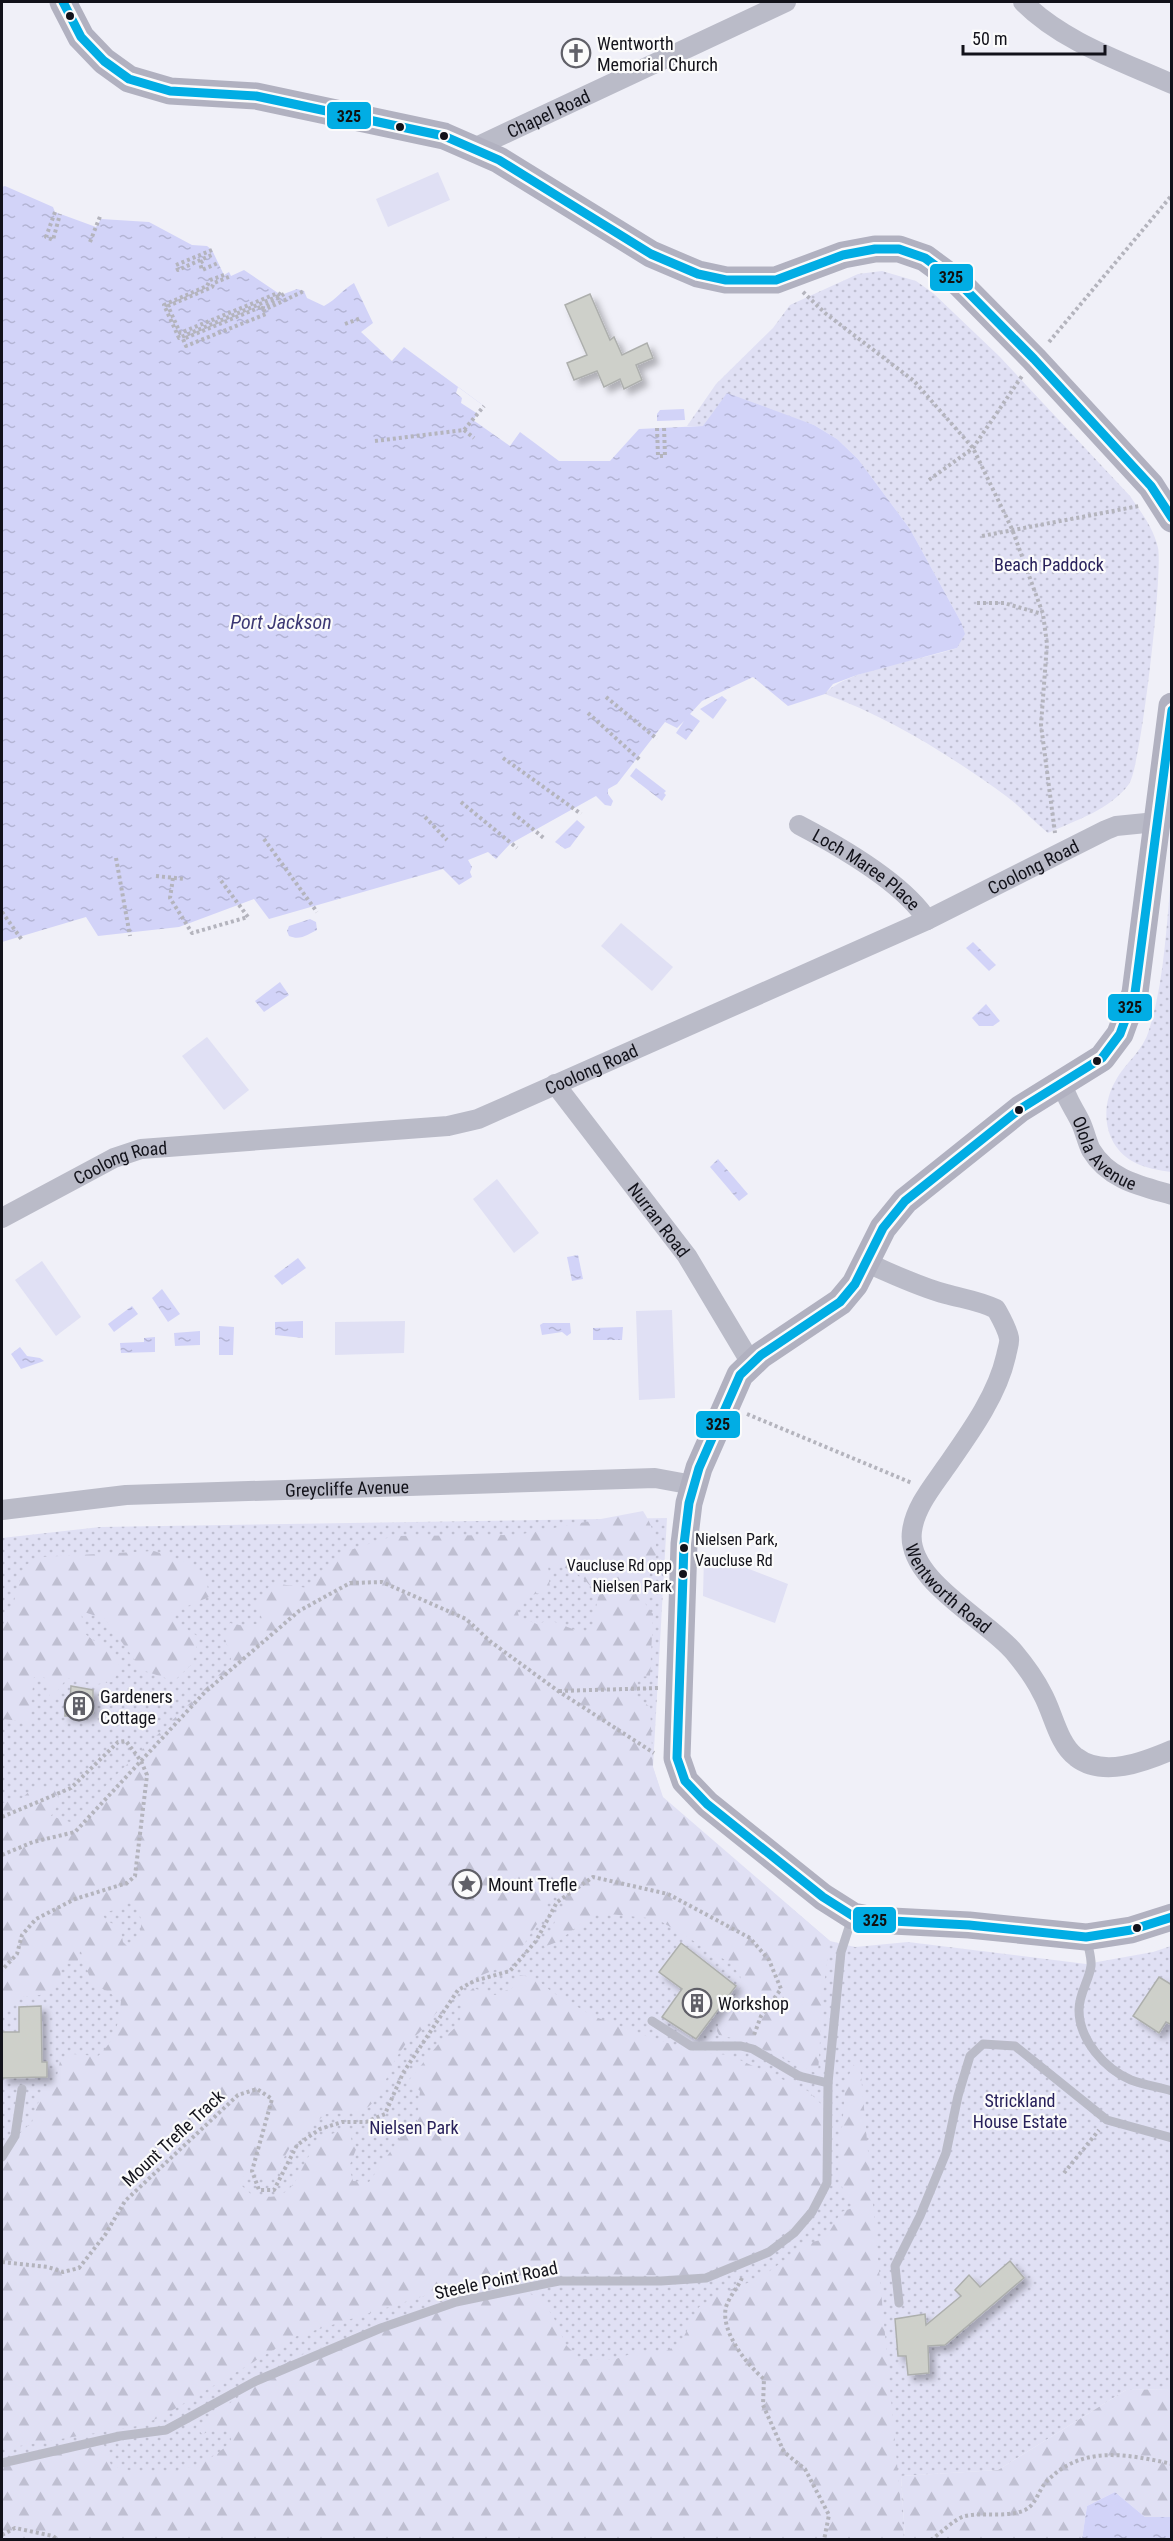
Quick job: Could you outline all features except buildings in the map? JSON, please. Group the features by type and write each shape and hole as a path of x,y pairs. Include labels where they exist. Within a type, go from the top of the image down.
{"street":[{"path":"63,2 74,27 90,48 117,71 143,85 170,91 256,96 428,132 474,148 507,164 660,260 726,280 776,279 843,255 874,249 910,252 944,270 1034,359 1151,486 1164,511"},
{"name":"Chapel Road","path":"474,148 786,2"},
{"path":"1023,2 1047,22 1078,41 1172,84"},
{"path":"1172,706 1138,972 1130,1013 1120,1034 1102,1058 1020,1108 905,1200 884,1228 855,1284 830,1310 751,1363 740,1375 725,1405 693,1485 684,1544 677,1746 680,1770 685,1781 706,1804 823,1897 853,1916 873,1920 969,1925 1086,1936 1131,1930 1172,1917"},
{"name":"Coolong Road","path":"2,1218 114,1158 141,1149 463,1124 927,920 1106,830 1116,826 1156,822"},
{"name":"Loch Maree Place","path":"799,825 823,837 909,895 927,920"},
{"name":"Olola Avenue","path":"1062,1081 1066,1099 1081,1122 1091,1150 1106,1168 1120,1179 1172,1195"},
{"name":"Nurran Road","path":"555,1084 687,1256 751,1363"},
{"name":"Wentworth Road","path":"867,1263 915,1284 947,1295 981,1301 996,1309 1010,1340 1003,1369 981,1414 930,1490 914,1519 911,1533 913,1547 926,1571 949,1598 1013,1650 1042,1693 1065,1745 1076,1758 1098,1766 1121,1766 1150,1759 1172,1750"},
{"name":"Greycliffe Avenue","path":"2,1510 138,1495 655,1478 693,1485"}],"lane":[{"name":"Steele Point Road","path":"2,2463 120,2436 166,2430 256,2380 381,2328 456,2302 560,2281 661,2282 706,2278 769,2252 794,2233 812,2212 827,2183 828,2083 841,1952 853,1916"},
{"path":"1086,1936 1092,1964 1081,1991 1079,2011 1089,2041 1108,2065 1131,2080 1172,2091"},
{"path":"652,2021 692,2046 741,2046 753,2049 809,2080 828,2083"},
{"path":"899,2303 895,2266 920,2216 946,2153 958,2096 970,2056 982,2044 1015,2046 1107,2120 1172,2138"},
{"path":"2,2157 15,2136 22,2089"}],"path":[{"path":"929,480 973,448 1034,359 1172,195"},
{"path":"55,212 46,237 53,240 60,214"},
{"path":"90,242 101,214"},
{"path":"214,253 178,270 176,265 214,253"},
{"path":"214,253 200,263 202,270 218,263"},
{"path":"224,275 210,280 207,286 164,304 178,338 281,295 278,293 180,333 168,306 212,288 214,283 231,276"},
{"path":"284,294 263,308 263,306 183,339 186,346 266,314 264,310 304,291"},
{"path":"805,296 914,381 973,448 1012,529 1043,614 1047,644 1041,725 1055,832"},
{"path":"345,324 361,318"},
{"path":"375,441 464,430 484,406"},
{"path":"657,428 658,456 665,456 663,428"},
{"path":"464,430 474,438"},
{"path":"982,536 1012,529 1164,511"},
{"path":"976,603 1004,603 1043,614"},
{"path":"606,696 657,739"},
{"path":"588,713 640,760"},
{"path":"503,758 581,814"},
{"path":"461,802 517,848"},
{"path":"513,813 545,839"},
{"path":"425,817 447,840"},
{"path":"264,839 318,912"},
{"path":"116,858 130,936"},
{"path":"156,876 184,879"},
{"path":"173,878 170,898 192,933 248,917 219,878"},
{"path":"2,912 22,940"},
{"path":"741,1411 930,1490"},
{"path":"2,1855 33,1842 75,1832 205,1692 268,1635 299,1611 350,1583 382,1582 466,1619 491,1642 558,1691 657,1756"},
{"path":"558,1691 662,1688"},
{"path":"2,1817 71,1788 118,1742 126,1741 141,1761 147,1774 135,1876 127,1883 75,1899 36,1919 22,1935 17,1954 2,1970"},
{"name":"Mount Trefle Track","path":"2,2262 48,2267 63,2272 79,2268 105,2235 125,2201 238,2095 257,2089 272,2099 252,2171 259,2190 274,2190 297,2145 320,2129 342,2122 366,2122 385,2114 403,2073 458,1990 474,1981 510,1971 536,1941 557,1902 593,1877 668,1894 750,1938 769,1960 781,1989 761,2016 753,2038 753,2049"},
{"path":"1064,2173 1107,2120"},
{"path":"744,2274 726,2307 729,2327 737,2348 749,2367 764,2379 763,2405 784,2452 806,2469 821,2495 829,2515 825,2540"},
{"path":"931,2540 964,2517 1025,2510 1034,2502 1044,2483 1062,2467 1086,2456 1129,2454 1172,2464"},
{"path":"2,2535 15,2528 52,2536 58,2540"}],"green space":[{"path":"438,172 450,200 388,227 376,199"},
{"name":"Beach Paddock","path":"882,271 916,281 933,293 999,356 1130,496 1147,521 1156,541 1159,564 1150,669 1139,744 1129,784 1102,808 1048,833 1006,796 964,766 873,714 825,694 849,678 957,648 961,622 910,529 858,459 837,439 814,425 754,405 703,426 687,426 716,384 773,328 790,305 858,274"},
{"path":"1171,880 1171,1172 1141,1165 1122,1154 1110,1135 1106,1113 1111,1090 1143,1044 1149,1030 1164,956"},
{"path":"621,923 673,967 652,991 601,946"},
{"path":"207,1037 249,1090 224,1110 182,1056"},
{"path":"497,1179 539,1233 514,1253 473,1199"},
{"path":"42,1261 81,1317 56,1336 15,1280"},
{"path":"672,1310 675,1398 639,1400 636,1311"},
{"path":"405,1321 404,1353 335,1355 335,1322"},
{"name":"Nielsen Park","path":"643,1511 647,1518 656,1546 655,1561 642,1592 647,1607 653,1614 650,1676 638,1677 636,1696 650,1707 653,1767 663,1797 830,1941 823,1992 818,2074 744,2041 719,2035 717,2031 720,2014 742,1986 740,1975 730,1963 657,1919 600,1913 587,1919 557,1942 544,1947 556,1919 569,1904 556,1891 546,1900 546,1910 512,1963 462,1983 419,2033 407,2042 396,2058 377,2099 368,2107 357,2112 326,2114 295,2139 272,2178 264,2181 262,2175 247,2174 240,2180 241,2185 252,2195 274,2197 286,2191 294,2183 320,2142 332,2134 349,2129 352,2142 357,2147 349,2167 353,2181 369,2182 404,2132 416,2133 420,2091 409,2080 441,2041 460,2023 463,1998 473,1988 495,1995 512,1988 520,1975 535,1978 552,1992 593,2016 696,2052 729,2055 808,2091 823,2106 824,2180 812,2204 797,2225 759,2250 718,2269 686,2276 549,2273 502,2278 446,2289 297,2336 166,2414 143,2425 2,2449 2,2150 32,2122 41,2094 57,2076 60,2061 72,2054 98,2056 104,2050 115,2031 121,2001 92,1984 80,1949 77,1965 61,1962 60,1985 40,1995 18,1997 2,2015 2,1803 22,1798 32,1789 53,1787 60,1801 51,1816 73,1823 112,1779 225,1669 231,1659 224,1635 230,1623 244,1626 263,1623 257,1602 272,1583 308,1588 341,1553 393,1536 517,1535","holes":["548,1565 571,1570 583,1578 598,1597 593,1624 585,1634 550,1620 537,1624 519,1617 516,1604 525,1597 550,1590","133,1900 142,1921 138,1942 129,1948 123,1942 120,1927 107,1921 101,1913 115,1910"]},
{"name":"Nielsen Park","path":"667,1518 653,1767 663,1799 830,1941 855,1947 908,1942 1086,1964 1153,1952 1171,1946 1171,2389 1126,2390 998,2470 901,2476 905,2539 2,2539 2,1538 100,1527"},
{"path":"154,1551 186,1562 206,1576 209,1597 169,1614 177,1623 199,1637 192,1664 174,1681 142,1670 105,1619 81,1611 84,1633 114,1656 121,1668 112,1682 98,1684 67,1678 51,1700 44,1677 34,1677 29,1722 2,1719 2,1626 12,1608 24,1566 41,1557"},
{"path":"704,1557 718,1557 788,1584 775,1623 703,1596"},
{"path":"859,2054 904,2539 2,2540 2,2462 104,2445 111,2465 126,2470 158,2473 191,2467 219,2452 231,2441 230,2430 223,2428 202,2434 196,2427 295,2357 453,2303 518,2288 539,2298 553,2316 566,2345 580,2359 613,2360 636,2352 662,2353 680,2344 699,2307 719,2294 760,2278 808,2243 825,2239 841,2212 855,2207 845,2196 838,2174 846,2081"},
{"path":"1171,2389 1171,2517 1145,2517 1115,2492 1087,2506 1082,2539 905,2539 901,2476 998,2470 1126,2390"}],"water":[{"name":"Port Jackson","path":"5,186 53,207 55,212 96,227 101,219 149,222 192,245 207,246 212,250 224,275 229,272 231,276 244,270 281,295 297,289 304,291 307,298 324,306 354,283 373,323 361,332 392,361 404,347 484,406 473,420 510,446 520,432 559,461 610,461 639,429 703,426 727,393 814,425 837,439 858,459 910,529 961,622 965,634 957,648 857,675 833,684 825,694 788,706 753,677 702,701 690,714 700,721 686,740 676,733 684,721 677,728 665,722 617,784 608,789 608,794 613,801 611,806 605,805 596,796 510,844 496,859 488,852 468,860 472,867 470,872 472,877 459,885 443,869 269,919 254,899 179,927 98,936 86,917 2,942 2,187"},
{"path":"684,409 685,420 657,421 657,414 660,410"},
{"path":"722,696 727,700 713,719 700,709"},
{"path":"636,768 666,791 662,801 630,776"},
{"path":"577,820 585,827 570,847 565,849 555,842"},
{"path":"310,919 316,922 317,930 301,937 289,936 287,931 289,926"},
{"path":"973,942 996,965 989,971 966,948"},
{"path":"280,982 289,995 264,1012 255,1001"},
{"path":"986,1004 1000,1021 993,1026 979,1026 972,1018"},
{"path":"718,1159 748,1194 739,1201 710,1167"},
{"path":"578,1255 583,1279 572,1281 567,1257"},
{"path":"298,1258 306,1268 282,1285 274,1276"},
{"path":"162,1289 180,1314 168,1322 152,1298"},
{"path":"132,1306 138,1314 114,1332 108,1324"},
{"path":"303,1321 303,1338 275,1335 275,1322"},
{"path":"570,1323 571,1333 567,1336 562,1332 542,1335 540,1325"},
{"path":"219,1326 234,1327 233,1355 219,1355"},
{"path":"623,1327 622,1340 593,1340 593,1328"},
{"path":"200,1331 200,1345 175,1346 174,1333"},
{"path":"155,1337 155,1352 121,1353 120,1343 144,1342 144,1338"},
{"path":"20,1347 27,1356 44,1361 21,1369 11,1354"},
{"path":"1115,2492 1145,2517 1171,2517 1171,2539 1082,2539 1087,2506"}],"pier":[{"path":"458,387 484,406 478,414 461,403 462,398 456,393"}],"transit line":[{"name":"325","path":"63,2 81,37 104,61 129,79 170,91 256,96 444,136 499,160 651,254 698,274 726,280 776,280 843,255 875,249 899,249 925,258 959,283 1034,359 1151,486 1172,518"},
{"name":"325","path":"1172,710 1135,993 1120,1034 1102,1058 1020,1109 905,1201 883,1228 855,1284 840,1302 761,1355 740,1375 699,1468 689,1503 684,1544 677,1758 685,1781 707,1804 823,1897 853,1916 873,1920 969,1925 1086,1937 1131,1930 1172,1917"}],"place":[{"name":"Wentworth Memorial Church","path":"576,53"},
{"name":"Nielsen Park, Vaucluse Rd","path":"684,1548"},
{"name":"Vaucluse Rd opp Nielsen Park","path":"683,1574"},
{"name":"Gardeners Cottage","path":"79,1706"},
{"name":"Mount Trefle","path":"467,1884"},
{"name":"Workshop","path":"697,2003"}],"park label":[{"name":"Strickland House Estate","path":"1020,2110"}]}
